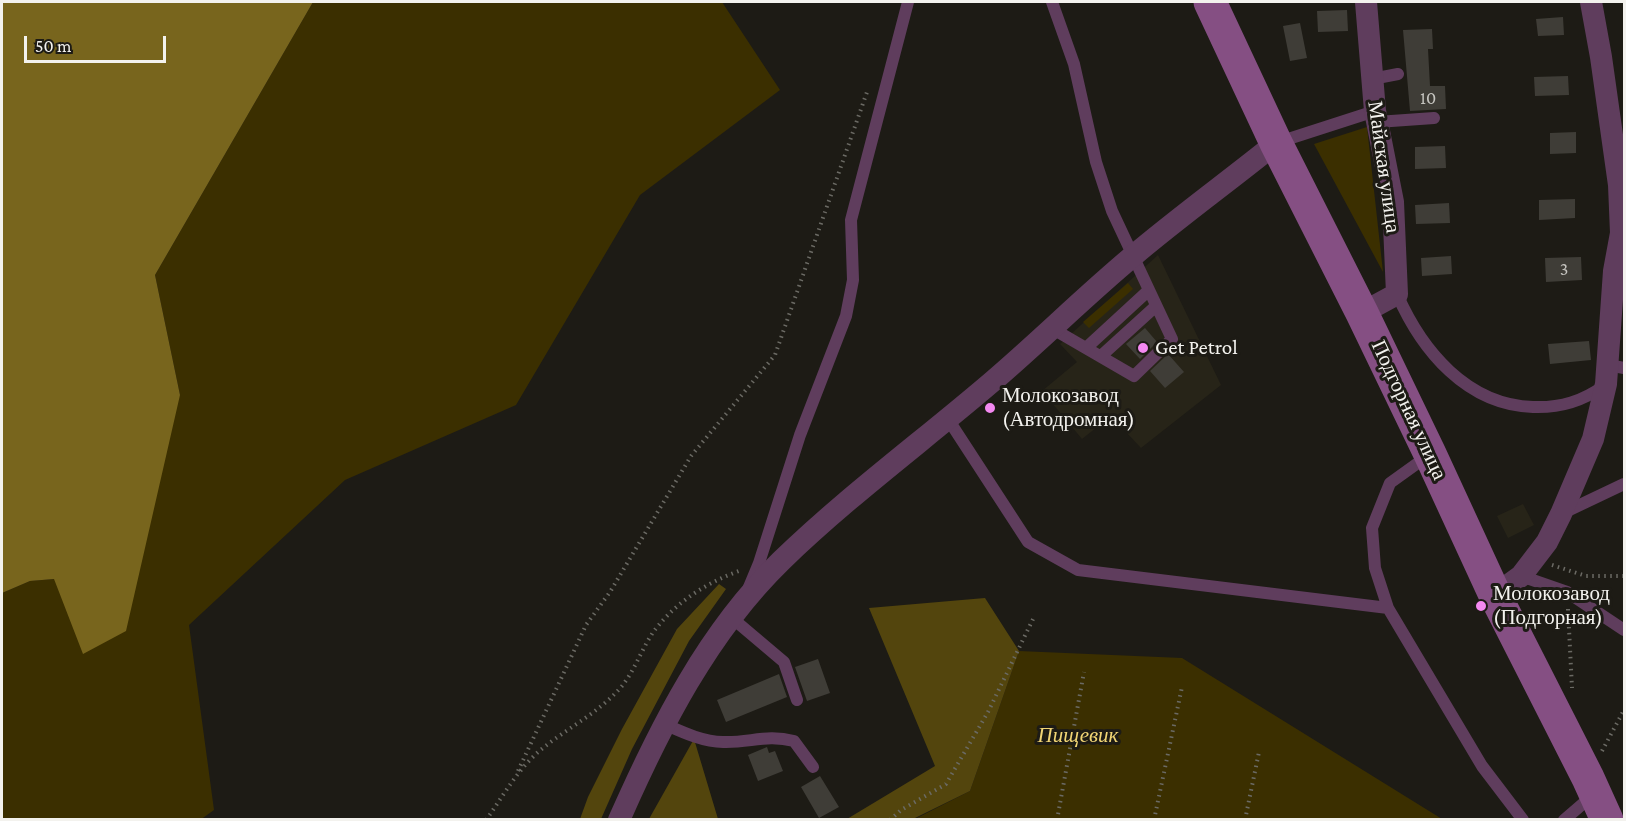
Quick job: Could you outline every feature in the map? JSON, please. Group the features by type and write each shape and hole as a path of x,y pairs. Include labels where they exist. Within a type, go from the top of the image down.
{"street":[{"name":"Подгорная улица","path":"1210,2 1276,143 1430,454 1495,595 1597,797"},
{"name":"Майская улица","path":"1366,2 1376,116 1394,202 1397,294"},
{"path":"1495,595 1527,567 1546,542 1562,514 1593,439 1613,372 1614,271 1620,233 1619,185 1591,2"},
{"path":"619,819 664,724 699,663 737,612 780,562 1053,329 1132,256 1276,143"},
{"path":"1619,185 1624,155"},
{"path":"1362,313 1397,294"}],"lane":[{"path":"797,700 784,662 737,612 759,563 800,435 846,316 853,280 851,220 908,2"},
{"path":"1052,2 1074,64 1102,182 1112,211 1172,339 1134,376 1053,329"},
{"path":"1372,79 1398,74"},
{"path":"1276,143 1376,116 1434,118"},
{"path":"1086,348 1149,290"},
{"path":"1397,294 1408,319 1423,342 1457,378 1472,390 1490,399 1523,407 1560,406 1589,397 1613,372"},
{"path":"1101,356 1156,306"},
{"path":"948,419 1028,542 1078,570 1388,608"},
{"path":"1430,454 1389,483 1372,528 1375,568 1388,608 1482,766 1523,819"},
{"path":"1562,514 1624,484"},
{"path":"1527,567 1624,630"},
{"path":"664,724 690,735 722,742 777,737 794,741 813,767"},
{"path":"1564,819 1597,797"}],"path":[{"path":"486,819 518,771 586,626 610,592 691,456 775,355 867,90"},
{"path":"518,771 542,749 599,708 623,686 654,631 683,601 718,578 759,563"},
{"path":"1527,567 1586,576 1624,576"},
{"path":"1566,592 1573,693"},
{"path":"890,819 901,810 946,784 987,712 1034,617"},
{"path":"1057,819 1084,672"},
{"path":"1154,819 1182,687"},
{"path":"1597,797 1602,748 1624,710"},
{"path":"1245,819 1259,752"}],"shaded area":[{"path":"2,2 313,2 155,275 180,395 126,631 83,654 54,579 30,581 2,593"},
{"path":"1158,255 1221,385 1141,448 1111,416 1082,439 1042,391 1077,362 1060,344"},
{"path":"1523,504 1534,525 1508,538 1497,516"},
{"path":"719,584 726,589 689,641 632,749 601,819 580,819 588,797 622,729 677,629"},
{"path":"985,598 1019,651 970,791 913,819 847,819 935,766 869,608"},
{"path":"694,739 718,819 649,819"}],"green space":[{"path":"313,2 722,2 780,90 640,195 516,405 345,480 189,625 214,810 200,820 2,819 2,593 30,581 54,579 180,395 155,275"},
{"path":"1367,127 1383,272 1314,144"},
{"path":"1128,283 1133,289 1089,328 1083,322"},
{"name":"Пищевик","path":"1019,651 1182,658 1442,819 913,820 970,791"}],"building":[{"path":"1347,10 1348,31 1318,32 1317,11"},
{"path":"1563,17 1564,35 1538,36 1536,19"},
{"path":"1300,23 1307,58 1290,61 1283,26"},
{"path":"1432,29 1433,49 1428,49 1430,86 1445,86 1446,109 1410,111 1403,30"},
{"path":"1568,76 1569,95 1535,96 1534,77"},
{"path":"1576,132 1576,153 1550,154 1550,133"},
{"path":"1445,146 1446,168 1415,169 1415,147"},
{"path":"1575,199 1575,218 1539,220 1539,200"},
{"path":"1449,203 1450,223 1416,224 1415,205"},
{"path":"1451,256 1452,274 1422,276 1421,258"},
{"path":"1581,257 1582,280 1546,282 1545,258"},
{"path":"1145,328 1157,342 1140,359 1126,344"},
{"path":"1589,341 1591,360 1550,364 1548,344"},
{"path":"1168,354 1184,372 1165,388 1150,371"},
{"path":"818,659 830,693 807,701 795,667"},
{"path":"779,674 787,697 726,722 717,700"},
{"path":"767,747 769,753 775,751 783,771 758,781 748,755"},
{"path":"820,776 839,807 819,818 801,787"}],"place":[{"name":"Get Petrol","path":"1143,348"},
{"name":"Молокозавод (Автодромная)","path":"990,408"},
{"name":"Молокозавод (Подгорная)","path":"1481,606"}]}
